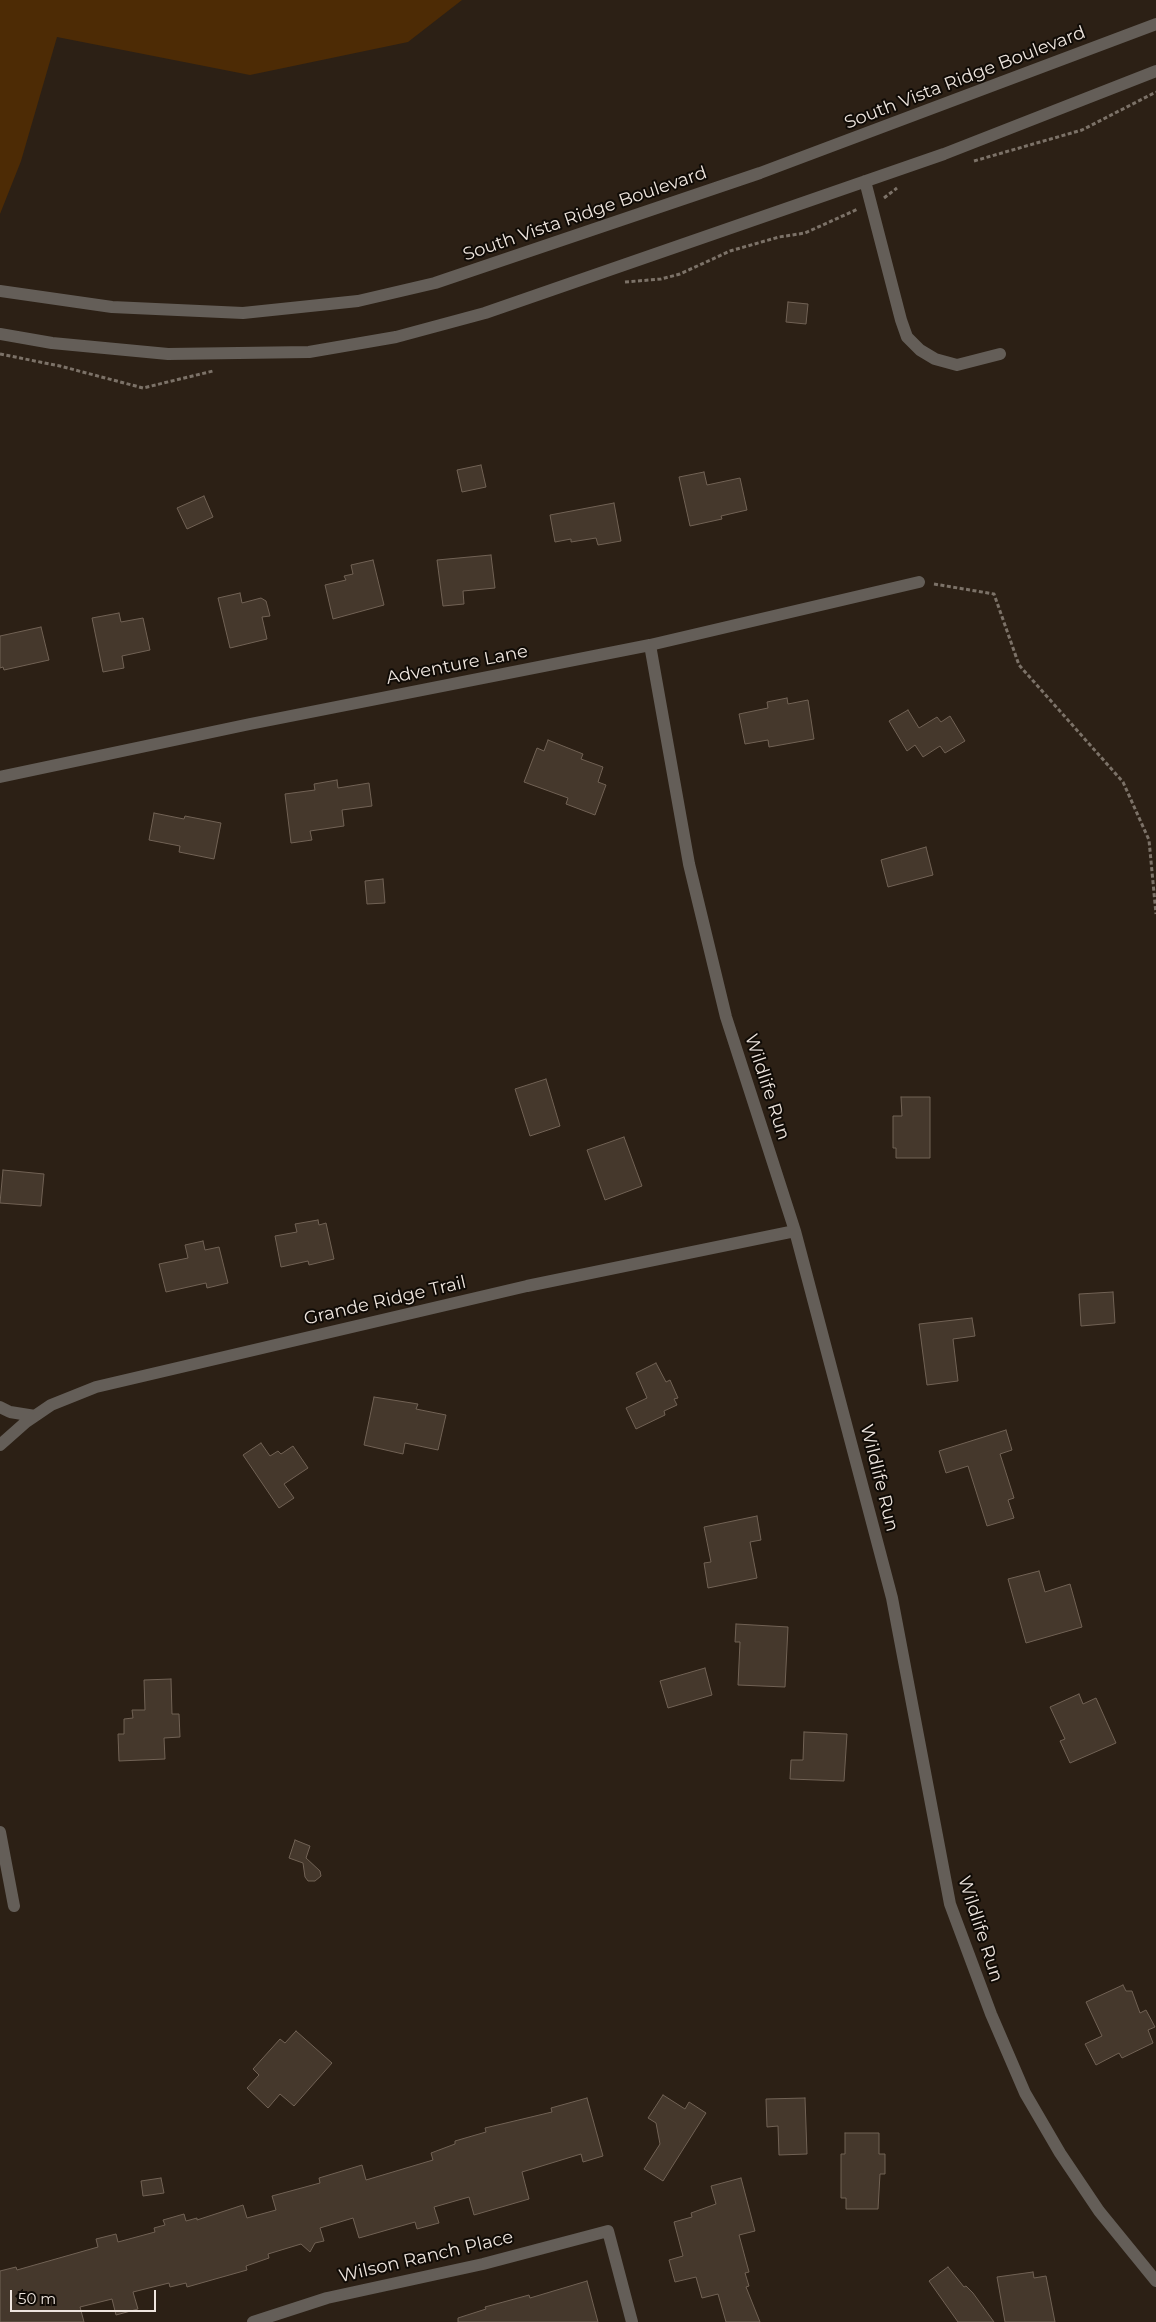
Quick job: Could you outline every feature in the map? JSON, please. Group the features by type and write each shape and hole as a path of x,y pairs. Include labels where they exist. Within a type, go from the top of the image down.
{"street":[{"name":"South Vista Ridge Boulevard","path":"0,291 112,307 243,312 358,301 435,283 760,174 1156,24"},
{"path":"0,334 52,342 168,354 309,352 396,337 485,313 944,154 1156,71"},
{"path":"865,181 907,337 920,350 935,359 957,366 1000,354"},
{"name":"Adventure Lane","path":"0,777 260,722 650,645 919,582"},
{"name":"Wildlife Run","path":"650,645 689,864 726,1016 795,1231 892,1598 950,1904 991,2014 1025,2093 1060,2153 1099,2211 1156,2281"},
{"name":"Grande Ridge Trail","path":"0,1445 35,1416 66,1398 96,1386 527,1286 795,1231"},
{"path":"0,1407 10,1412 35,1416"},
{"path":"0,1832 14,1906"},
{"name":"Wilson Ranch Place","path":"253,2322 327,2298 483,2264 608,2231 632,2322"}],"path":[{"path":"970,162 1082,130 1156,92"},
{"path":"882,200 899,186"},
{"path":"919,582 994,594 1019,665 1123,782 1149,840 1156,914"}],"shaded area":[{"path":"0,0 462,0 408,42 250,75 57,37 21,161 0,214"}],"building":[{"path":"788,302 808,304 806,324 786,322"},
{"path":"481,465 486,487 462,492 457,470"},
{"path":"704,472 707,485 740,478 747,510 721,516 722,519 690,526 679,477"},
{"path":"204,496 213,517 187,529 177,508"},
{"path":"614,503 621,541 598,545 596,538 571,542 571,539 555,542 550,515"},
{"path":"491,555 495,588 463,591 464,604 443,606 437,560"},
{"path":"373,560 384,605 333,619 325,585 346,580 344,576 353,574 351,565"},
{"path":"240,593 242,603 261,598 266,601 270,616 262,617 267,639 230,648 218,598"},
{"path":"119,613 121,622 143,618 150,650 122,656 124,668 103,672 92,618"},
{"path":"41,627 49,660 4,670 3,667 0,668 0,636"},
{"path":"787,698 788,704 808,700 814,739 769,747 768,740 745,744 739,714 768,708 767,702"},
{"path":"908,710 919,728 937,717 941,722 950,716 965,741 945,753 940,746 923,757 915,745 907,751 889,721"},
{"path":"548,740 583,754 581,759 603,767 598,782 606,785 595,815 566,804 568,798 524,782 537,748 544,751"},
{"path":"337,780 338,788 369,783 372,806 342,810 344,826 310,831 312,840 291,843 285,794 315,790 314,784"},
{"path":"154,813 184,819 185,816 221,823 214,859 179,852 180,846 149,840"},
{"path":"926,847 933,875 888,887 881,860"},
{"path":"383,879 385,903 367,904 365,881"},
{"path":"546,1079 560,1126 530,1136 515,1089"},
{"path":"901,1097 930,1097 930,1158 896,1158 896,1148 893,1148 893,1116 902,1116"},
{"path":"624,1137 642,1186 605,1200 587,1150"},
{"path":"3,1170 44,1174 41,1206 0,1203"},
{"path":"318,1220 319,1225 326,1223 334,1259 309,1265 308,1261 281,1267 275,1236 297,1232 295,1224"},
{"path":"203,1241 205,1250 219,1247 228,1283 207,1288 206,1283 166,1292 159,1264 188,1258 185,1245"},
{"path":"1113,1292 1115,1323 1081,1326 1079,1294"},
{"path":"972,1318 975,1336 953,1339 958,1381 927,1385 919,1324"},
{"path":"656,1363 666,1382 670,1380 678,1398 674,1399 677,1405 664,1411 665,1415 636,1429 626,1408 647,1398 636,1373"},
{"path":"374,1397 418,1404 416,1409 446,1415 438,1450 405,1443 403,1454 364,1445"},
{"path":"1006,1430 1012,1450 1000,1454 1014,1498 1008,1500 1014,1518 987,1526 968,1466 946,1473 939,1451"},
{"path":"261,1443 270,1456 278,1451 281,1454 293,1446 308,1468 284,1484 294,1498 279,1508 243,1455"},
{"path":"757,1516 761,1540 750,1542 757,1578 708,1588 704,1563 711,1562 704,1527"},
{"path":"1039,1571 1045,1592 1070,1584 1082,1627 1026,1643 1008,1579"},
{"path":"736,1624 788,1627 785,1687 738,1685 740,1642 735,1642"},
{"path":"705,1668 712,1695 668,1708 660,1681"},
{"path":"171,1679 172,1714 179,1714 180,1737 164,1738 165,1759 119,1761 118,1734 124,1734 124,1719 133,1718 132,1710 145,1710 144,1680"},
{"path":"1079,1694 1083,1704 1096,1698 1116,1743 1070,1763 1060,1741 1065,1739 1050,1707"},
{"path":"804,1732 847,1734 844,1781 790,1779 791,1760 803,1760"},
{"path":"295,1840 310,1846 306,1858 320,1871 321,1876 315,1881 308,1881 305,1877 303,1863 289,1858"},
{"path":"1123,1985 1126,1991 1132,1991 1140,2013 1146,2010 1155,2027 1148,2030 1153,2043 1122,2058 1119,2053 1096,2065 1085,2044 1102,2036 1086,2002"},
{"path":"296,2031 332,2063 294,2106 280,2094 268,2108 247,2088 259,2075 253,2069 280,2039 285,2043"},
{"path":"663,2095 685,2109 689,2102 706,2113 663,2181 644,2169 660,2144 656,2123 648,2118"},
{"path":"587,2098 603,2156 583,2162 581,2154 522,2172 529,2199 474,2215 469,2197 434,2207 439,2223 417,2229 415,2222 359,2238 353,2218 320,2228 324,2241 315,2243 310,2252 301,2244 268,2254 269,2258 246,2266 247,2270 187,2287 186,2283 170,2287 169,2283 133,2292 138,2309 116,2315 112,2299 80,2307 84,2322 0,2322 0,2271 16,2267 17,2270 98,2247 96,2239 116,2234 118,2242 155,2232 154,2228 165,2225 163,2220 184,2214 186,2221 197,2218 197,2220 243,2205 247,2218 276,2210 272,2196 320,2183 319,2178 362,2165 366,2180 433,2160 431,2153 455,2144 455,2141 486,2132 485,2128 552,2112 551,2108"},
{"path":"805,2098 807,2154 779,2155 778,2126 767,2127 766,2099"},
{"path":"845,2133 879,2133 879,2154 885,2154 885,2174 880,2174 878,2209 846,2209 846,2198 841,2198 841,2154 845,2154"},
{"path":"161,2178 164,2193 143,2196 141,2181"},
{"path":"741,2178 755,2231 739,2235 749,2272 745,2273 749,2286 746,2287 760,2322 726,2322 718,2294 702,2298 696,2277 675,2282 669,2260 683,2256 674,2222 692,2217 691,2213 716,2204 711,2186"},
{"path":"948,2267 964,2287 966,2286 973,2293 994,2322 958,2322 929,2281"},
{"path":"1033,2272 1034,2278 1046,2276 1055,2322 1005,2322 997,2277"},
{"path":"587,2281 598,2322 458,2322 458,2318 486,2309 485,2307 529,2295 530,2298"}]}
